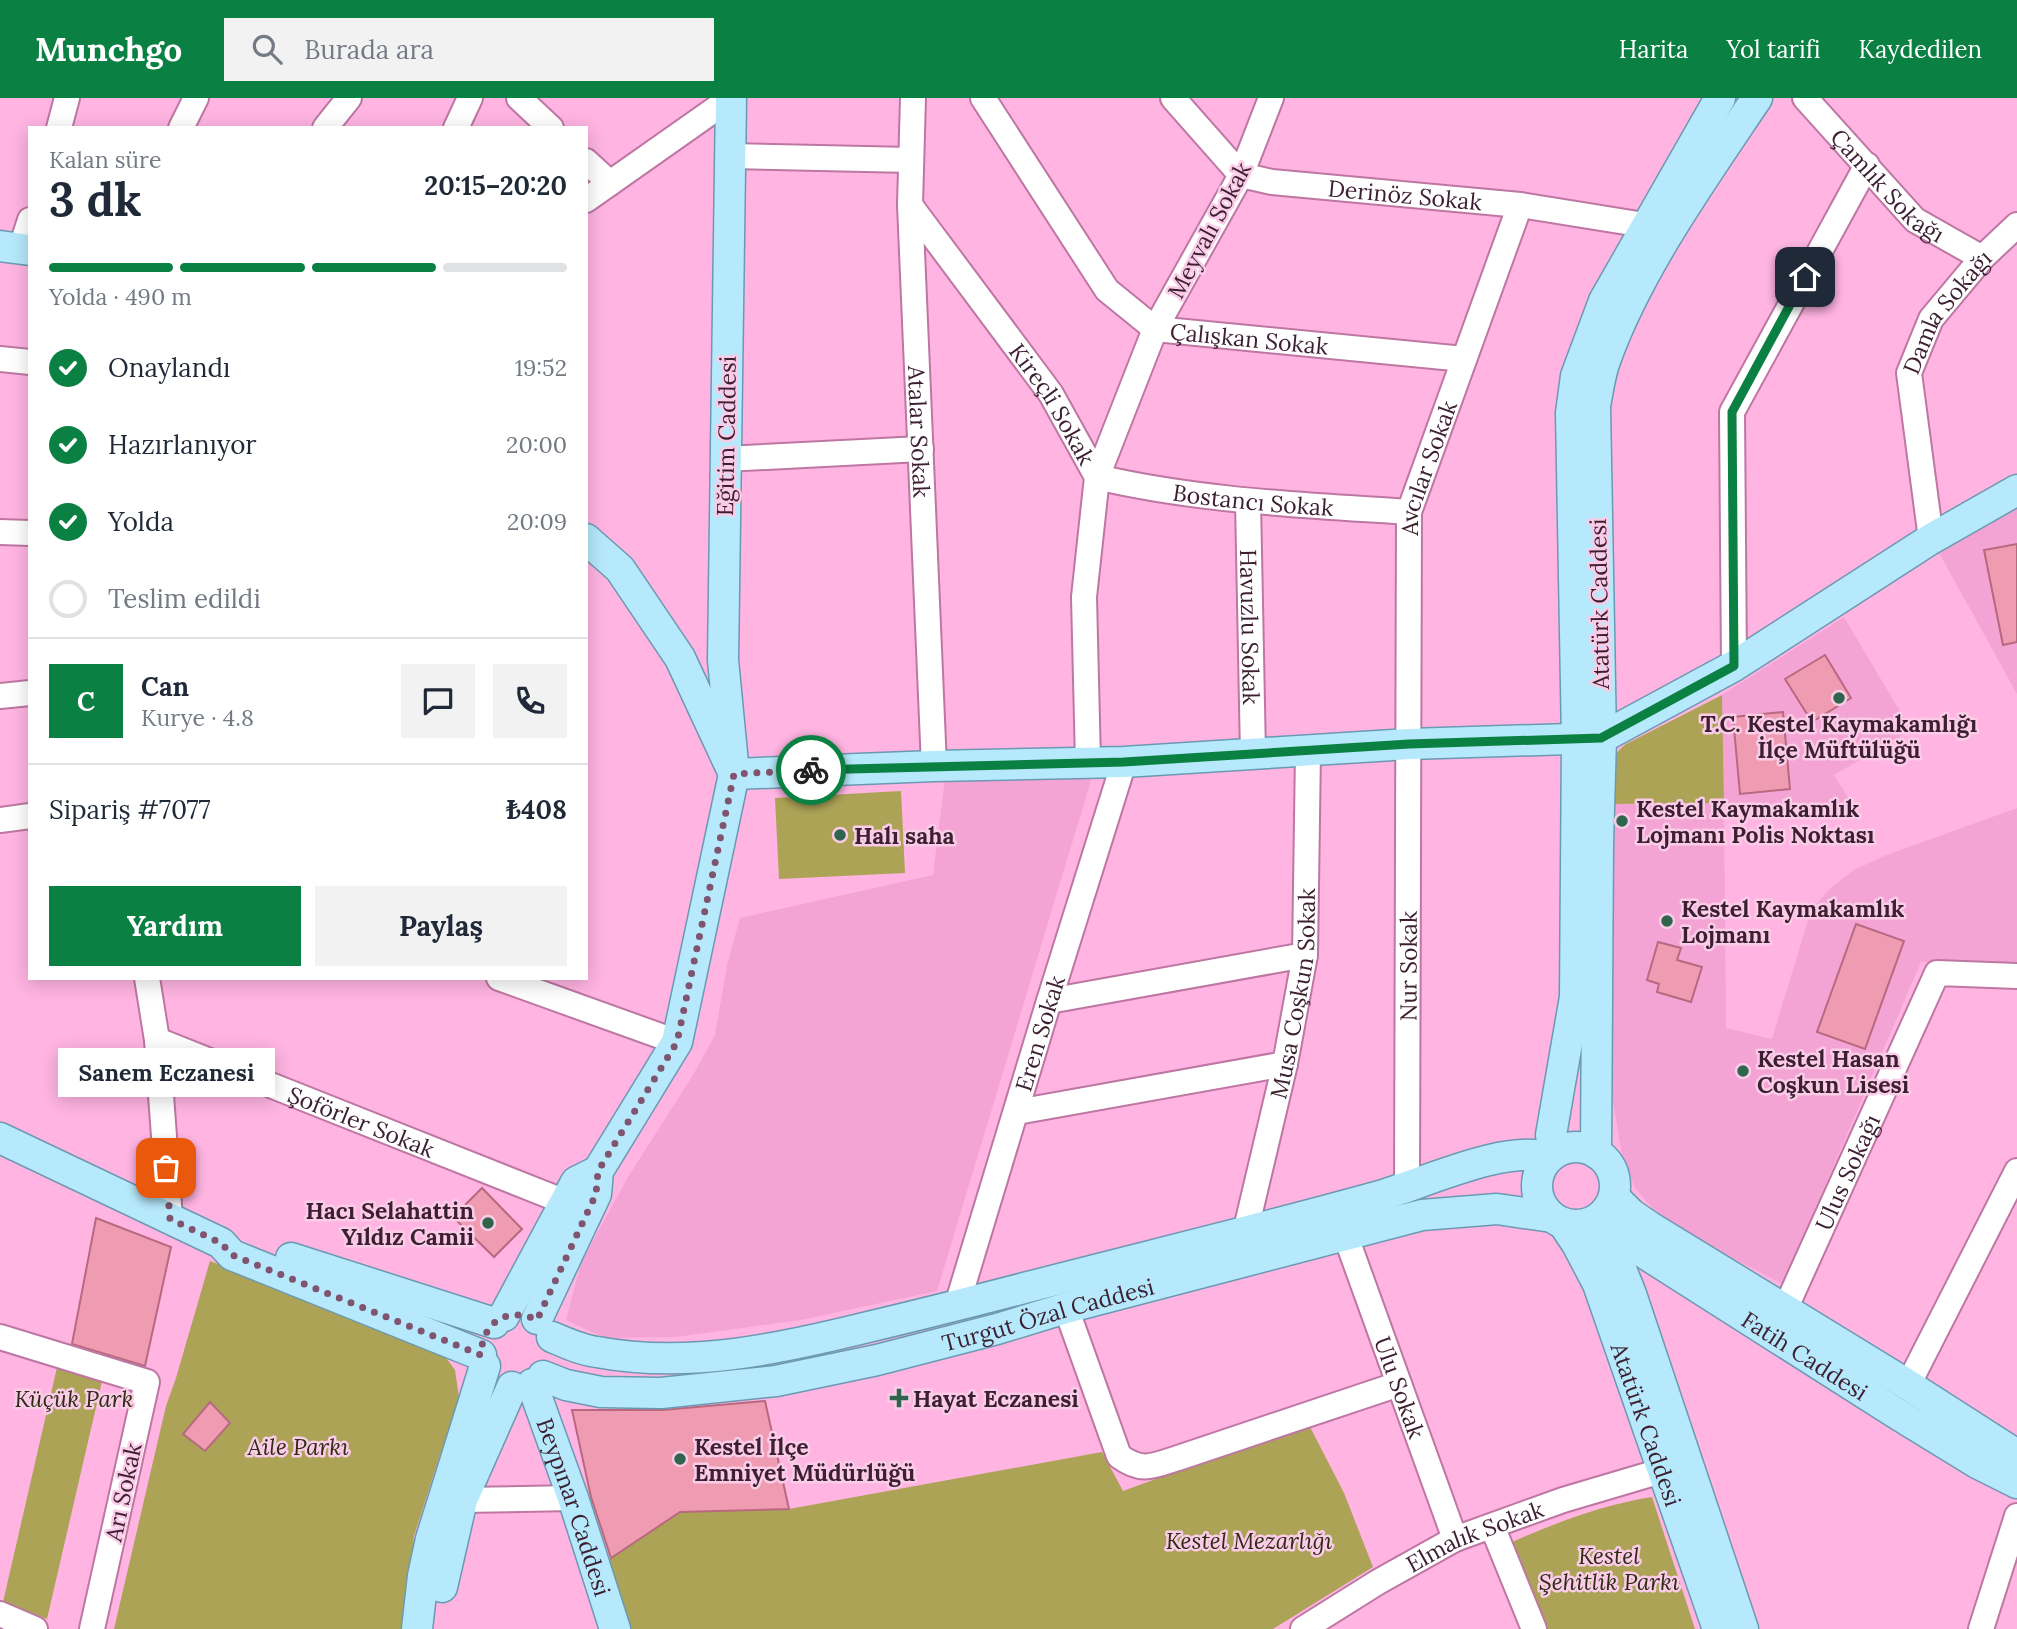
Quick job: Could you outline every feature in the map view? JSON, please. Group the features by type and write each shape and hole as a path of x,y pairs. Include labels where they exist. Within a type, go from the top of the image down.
{"main road":[{"name":"Eğitim Caddesi","path":"598,1171 677,1042 734,774 723,660 731,98"},
{"name":"Atatürk Caddesi","path":"1660,227 1720,98"},
{"name":"Atatürk Caddesi","path":"1597,1153 1587,844 1589,739 1571,413 1576,376 1604,301 1757,98"},
{"path":"588,541 620,569 680,658 734,774 1124,762 1409,744 1589,739 1734,666 1931,539 2017,490"},
{"name":"Atatürk Caddesi","path":"1552,1156 1552,1135 1575,998 1587,844"},
{"path":"0,1138 221,1243 232,1255 483,1360 491,1376 501,1383 529,1382"},
{"path":"1571,1147 1584,1147 1597,1153 1613,1172 1615,1185 1603,1211 1576,1226 1557,1220 1543,1208 1538,1195 1537,1182 1541,1169 1552,1156 1571,1147"},
{"name":"Turgut Özal Caddesi","path":"544,1328 595,1352 643,1357 708,1358 754,1353 957,1306 1245,1233 1407,1188 1445,1172 1481,1163 1527,1154 1552,1156"},
{"path":"417,1629 423,1576 433,1528 483,1360 482,1343 486,1332 499,1320 576,1182 598,1171"},
{"path":"544,1328 596,1194 598,1171"},
{"name":"Turgut Özal Caddesi","path":"529,1382 601,1392 661,1393 776,1381 877,1360 1422,1215 1497,1209 1557,1220"},
{"name":"Atatürk Caddesi","path":"1603,1211 1743,1629"},
{"name":"Fatih Caddesi","path":"1603,1211 1630,1244 1908,1385 2017,1455"},
{"name":"Atatürk Caddesi","path":"1557,1220 1577,1244 1598,1284 1718,1629"},
{"path":"221,1243 236,1240 499,1320 527,1315 544,1328 554,1348 553,1360 529,1382 462,1500 444,1573 435,1629"},
{"name":"Fatih Caddesi","path":"1780,1322 1966,1457 2017,1483"},
{"name":"Beypınar Caddesi","path":"529,1382 573,1498 615,1629"}],"street":[{"path":"59,126 67,98"},
{"path":"182,126 196,98"},
{"path":"327,126 349,98"},
{"path":"457,126 470,98"},
{"path":"519,98 549,126"},
{"path":"588,199 731,98"},
{"name":"Atalar Sokak","path":"913,98 910,205 934,766"},
{"name":"Çalışkan Sokak","path":"983,98 1107,290 1155,329 1464,359"},
{"path":"1173,98 1241,175"},
{"name":"Meyvalı Sokak","path":"1097,477 1155,329 1241,175 1271,98"},
{"name":"Çamlık Sokağı","path":"1804,98 1915,220 1982,258"},
{"path":"730,156 911,160"},
{"path":"588,163 610,183"},
{"path":"1734,666 1732,412 1867,165"},
{"name":"Derinöz Sokak","path":"1241,175 1272,183 1520,205 1660,227"},
{"name":"Kireçli Sokak","path":"910,205 1051,394 1097,477 1084,597 1088,762"},
{"name":"Avcılar Sokak","path":"1409,744 1409,512 1520,205"},
{"path":"17,248 28,224"},
{"name":"Damla Sokağı","path":"1931,539 1909,373 1931,319 1982,258 2017,225"},
{"path":"0,359 28,362"},
{"path":"725,459 920,449"},
{"name":"Bostancı Sokak","path":"1097,477 1142,488 1248,501 1409,512"},
{"name":"Havuzlu Sokak","path":"1248,501 1253,755"},
{"path":"0,532 28,533"},
{"path":"0,696 28,693"},
{"name":"Nur Sokak","path":"1407,1188 1409,744"},
{"name":"Musa Coşkun Sokak","path":"1245,1233 1285,1064 1305,955 1308,751"},
{"name":"Eren Sokak","path":"957,1306 1124,762"},
{"path":"0,820 28,816"},
{"path":"1049,1001 1305,955"},
{"name":"Ulus Sokağı","path":"1780,1322 1937,973 2017,976"},
{"path":"147,980 158,1040 170,1219"},
{"path":"505,980 677,1042"},
{"name":"Şoförler Sokak","path":"158,1040 565,1202"},
{"path":"1017,1112 1285,1064"},
{"path":"1908,1385 2017,1171"},
{"name":"Ulu Sokak","path":"1345,1234 1455,1539"},
{"path":"1066,1308 1119,1456 1131,1465 1147,1468 1168,1462 1399,1384"},
{"name":"Arı Sokak","path":"0,1336 147,1382 92,1629"},
{"name":"Elmalık Sokak","path":"1303,1629 1378,1582 1455,1539 1563,1500 1661,1471"},
{"path":"462,1500 573,1498"},
{"path":"1981,1629 2017,1516"},
{"path":"1492,1526 1534,1629"},
{"path":"0,1614 35,1629"}],"shaded area":[{"path":"2017,507 2017,694 1938,551"},
{"path":"1844,617 1911,730 1834,775 1853,805 1724,804 1726,1028 1772,1039 1811,910 1831,888 1854,870 1884,856 2017,808 2017,964 1921,962 1783,1284 1707,1245 1654,1210 1635,1188 1622,1156 1613,1101 1609,804 1724,803 1722,695"},
{"path":"1092,777 937,1291 801,1320 676,1337 605,1338 566,1320 581,1263 628,1177 693,1075 715,1035 727,965 740,918 933,875 945,778"}],"green space":[{"path":"1722,695 1724,803 1609,804 1610,771 1619,750"},
{"name":"Halı saha","path":"901,791 905,873 779,879 775,798"},
{"name":"Aile Parkı","path":"210,1261 438,1347 455,1370 461,1411 440,1455 414,1536 404,1629 114,1629 166,1406"},
{"name":"Küçük Park","path":"58,1363 103,1377 47,1619 3,1602"},
{"name":"Kestel Mezarlığı","path":"1308,1423 1344,1493 1373,1567 1273,1629 626,1629 605,1562 680,1512 789,1509 1102,1452 1123,1491"},
{"name":"Kestel Şehitlik Parkı","path":"1652,1497 1695,1629 1548,1629 1512,1542 1580,1515"}],"building":[{"path":"2017,544 2017,642 2003,645 1984,550"},
{"name":"T.C. Kestel Kaymakamlığı İlçe Müftülüğü","path":"1825,655 1851,698 1812,722 1785,679"},
{"path":"1783,712 1790,789 1740,794 1733,717"},
{"path":"1856,924 1904,941 1865,1049 1817,1032"},
{"name":"Kestel Kaymakamlık Lojmanı","path":"1658,942 1681,948 1677,960 1702,967 1691,1002 1657,992 1659,984 1647,980"},
{"name":"Hacı Selahattin Yıldız Camii","path":"482,1188 522,1229 494,1257 453,1217"},
{"path":"96,1218 171,1247 145,1366 72,1344"},
{"name":"Kestel İlçe Emniyet Müdürlüğü","path":"765,1401 789,1509 680,1512 611,1558 591,1497 572,1410 663,1410"},
{"path":"210,1402 230,1423 205,1451 183,1434"}],"way so far":[{"path":"166,1168 170,1219 221,1243 232,1255 481,1355 486,1332 494,1323 515,1314 527,1315 537,1320 596,1194 598,1171 677,1042 734,774 811,770"}],"place":[{"name":"T.C. Kestel Kaymakamlığı İlçe Müftülüğü","path":"1839,698"},
{"name":"Kestel Kaymakamlık Lojmanı Polis Noktası","path":"1622,821"},
{"name":"Halı saha","path":"840,835"},
{"name":"Kestel Kaymakamlık Lojmanı","path":"1667,921"},
{"name":"Kestel Hasan Coşkun Lisesi","path":"1743,1071"},
{"name":"Sanem Eczanesi","path":"166,1168"},
{"name":"Hacı Selahattin Yıldız Camii","path":"488,1223"},
{"name":"Hayat Eczanesi","path":"899,1398"},
{"name":"Kestel İlçe Emniyet Müdürlüğü","path":"680,1459"}],"route":[{"path":"811,770 1124,762 1409,744 1601,738 1734,666 1732,412 1805,277"}]}
